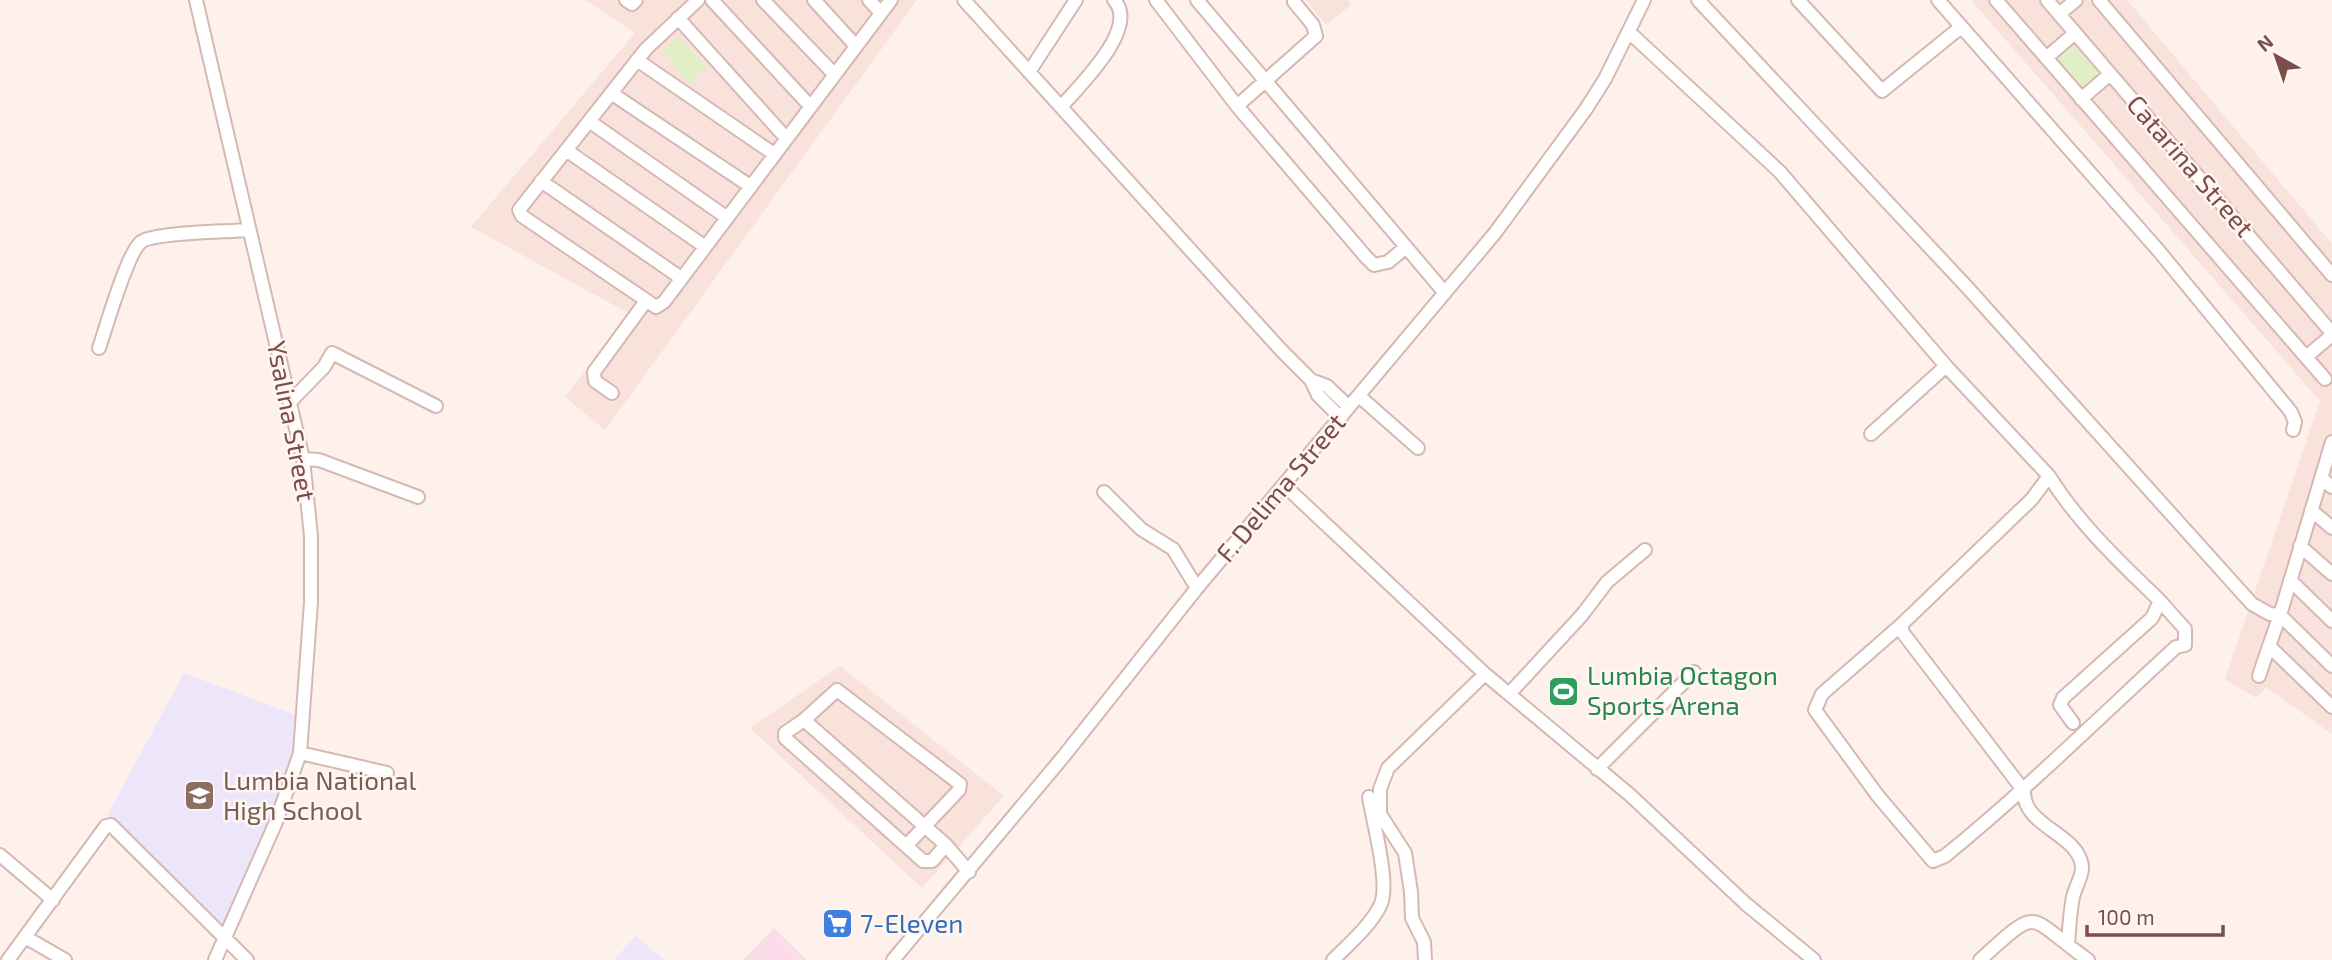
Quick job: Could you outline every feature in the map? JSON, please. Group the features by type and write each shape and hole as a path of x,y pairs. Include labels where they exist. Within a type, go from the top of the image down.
{"street":[{"name":"Ysalina Street","path":"196,0 248,230 291,401 303,459 311,536 311,589 300,753 276,822 215,960"},
{"path":"626,0 632,4 636,0"},
{"path":"698,0 637,60 519,207 519,213 656,307 660,306 891,0"},
{"path":"712,0 810,106"},
{"path":"763,0 834,75"},
{"path":"814,0 856,46"},
{"path":"869,0 881,13"},
{"path":"1029,72 1076,0"},
{"path":"1062,107 1105,55 1122,25 1121,7 1114,0"},
{"path":"1156,0 1237,106 1330,218 1374,265 1388,262 1405,248"},
{"path":"1196,0 1446,293"},
{"name":"F. Delima Street","path":"893,960 969,872 1197,588 1446,293 1549,162 1605,79 1644,0"},
{"path":"1698,0 1966,286 2252,604 2270,614 2280,615 2332,666"},
{"path":"1798,0 1882,92 1961,27"},
{"path":"1938,0 2158,250 2291,412 2295,422 2293,430"},
{"path":"1996,0 2325,379"},
{"name":"Catarina Street","path":"2047,0 2332,334"},
{"path":"2059,14 2076,0"},
{"path":"2099,0 2332,275"},
{"path":"967,1 1210,274 1311,380 1328,386 1345,412"},
{"path":"1237,106 1316,36 1313,25 1294,2"},
{"path":"678,18 786,138"},
{"path":"1629,32 1780,172 1946,366 2049,476 2066,504 2105,549 2160,601 2185,629 2185,645 2176,647 2099,716 2024,791 1945,856 1933,861 1826,729 1815,710 1818,700 1901,625 2032,499 2049,476"},
{"path":"2046,58 2075,33"},
{"path":"637,60 774,154"},
{"path":"2081,99 2110,74"},
{"path":"611,93 750,186"},
{"path":"589,121 726,217"},
{"path":"566,150 704,246"},
{"path":"541,181 681,278"},
{"path":"99,348 132,255 142,242 158,237 248,230"},
{"path":"612,393 595,381 594,372 646,301"},
{"path":"2306,357 2332,334"},
{"path":"291,401 332,353 436,406"},
{"path":"1871,434 1946,366"},
{"path":"1359,396 1418,448"},
{"path":"2259,676 2332,443"},
{"path":"303,459 319,460 418,498"},
{"path":"2321,478 2332,487"},
{"path":"1283,485 1485,674 1653,815 1746,904 1814,960"},
{"path":"1104,492 1141,529 1172,549 1197,588"},
{"path":"2311,510 2332,528"},
{"path":"2300,546 2332,574"},
{"path":"1510,693 1582,615 1607,582 1645,550"},
{"path":"2290,580 2332,621"},
{"path":"2073,723 2060,705 2063,698 2152,618 2160,601"},
{"path":"1901,625 1903,633 2024,791 2024,799 2031,811 2076,852 2081,863 2072,899 2068,945"},
{"path":"2269,646 2332,708"},
{"path":"1597,769 1694,672"},
{"path":"1425,960 1423,942 1412,918 1405,853 1380,814 1380,789 1388,768 1485,674"},
{"path":"906,846 959,790 959,782 840,690 835,691 804,720 785,733 785,738 906,846 927,863 946,845"},
{"path":"804,720 946,845 969,872"},
{"path":"300,753 387,773"},
{"path":"1333,960 1381,905 1385,888 1369,797"},
{"path":"8,960 106,826 114,827 247,960"},
{"path":"0,855 52,900"},
{"path":"1980,960 2023,922 2043,924 2088,960"},
{"path":"25,937 65,960"}],"shaded area":[{"path":"585,0 917,0 605,430 565,397 630,314 471,227 635,33"},
{"path":"1306,0 1348,0 1351,5 1326,25"},
{"path":"1971,0 2127,0 2332,244 2332,734 2266,687 2256,698 2225,679 2320,401"},
{"path":"840,666 1004,796 922,888 750,728"},
{"name":"Lumbia National High School","path":"184,673 301,717 291,776 224,929 107,816"},
{"path":"774,928 807,960 743,960"},
{"path":"636,936 664,960 614,960"}],"green space":[{"path":"678,36 707,68 690,84 661,51"},
{"path":"2074,44 2100,74 2082,89 2056,59"}],"place":[{"name":"Lumbia Octagon Sports Arena","path":"1564,691"},
{"name":"Lumbia National High School","path":"200,796"},
{"name":"7-Eleven","path":"837,924"}]}
